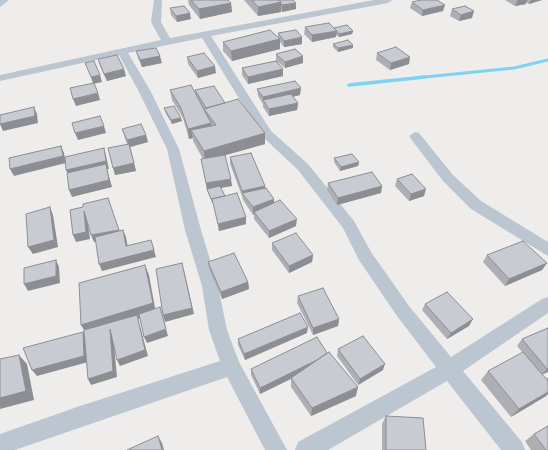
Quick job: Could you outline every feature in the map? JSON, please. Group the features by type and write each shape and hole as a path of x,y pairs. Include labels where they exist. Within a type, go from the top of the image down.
{"street":[{"path":"0,4 5,0"},
{"path":"158,0 156,22 167,42"},
{"path":"0,78 167,42 206,36 388,0"},
{"path":"206,36 266,133 304,167 348,225 365,256 403,311 448,370 514,450"},
{"path":"122,52 144,90 173,149 180,172 193,230 210,286 218,330 231,366 276,450"},
{"path":"415,136 448,178 476,205 548,250"},
{"path":"306,450 357,423 448,370 548,304"},
{"path":"0,445 80,416 184,383 231,366"}],"building":[{"path":"191,0 228,0 231,3 199,9"},
{"path":"252,0 279,0 281,2 258,7"},
{"path":"279,0 293,0 296,3 282,5"},
{"path":"421,0 437,0 445,5 423,10 412,2"},
{"path":"184,6 190,13 176,16 170,8"},
{"path":"465,6 474,11 461,15 452,9"},
{"path":"329,23 337,31 312,35 305,27"},
{"path":"347,25 353,31 339,34 334,28"},
{"path":"270,30 280,39 231,51 223,42"},
{"path":"296,30 302,37 284,41 278,33"},
{"path":"348,40 353,45 338,48 333,44"},
{"path":"396,47 410,57 391,63 377,53"},
{"path":"156,48 160,56 140,60 136,51"},
{"path":"295,49 303,56 285,62 276,54"},
{"path":"204,53 215,66 197,71 187,57"},
{"path":"117,55 124,69 104,74 98,59"},
{"path":"94,61 100,75 91,77 85,63"},
{"path":"276,61 283,69 248,77 242,68"},
{"path":"295,81 301,88 263,97 257,89"},
{"path":"94,83 98,93 73,99 70,88"},
{"path":"191,85 211,123 188,129 181,108 170,90"},
{"path":"214,86 225,103 206,108 195,90"},
{"path":"291,94 298,103 269,109 263,100"},
{"path":"238,99 265,133 204,151 191,130 216,125 204,109"},
{"path":"174,106 181,118 171,120 164,108"},
{"path":"34,107 35,116 0,124 0,115"},
{"path":"100,116 104,126 75,133 72,123"},
{"path":"141,124 146,135 127,140 122,129"},
{"path":"129,144 134,163 113,168 108,148"},
{"path":"61,146 63,156 10,169 9,158"},
{"path":"104,148 106,161 66,170 65,157"},
{"path":"251,153 265,186 242,191 230,157"},
{"path":"352,154 359,162 341,167 334,158"},
{"path":"225,155 231,179 206,183 201,159"},
{"path":"106,164 109,180 69,190 67,173"},
{"path":"372,172 382,186 338,198 328,183"},
{"path":"412,174 426,189 411,194 397,179"},
{"path":"220,186 225,196 211,199 207,189"},
{"path":"266,188 274,199 253,207 242,193"},
{"path":"237,193 246,217 218,224 212,199"},
{"path":"108,198 119,230 91,235 84,211 86,232 73,235 70,210 83,207 83,204"},
{"path":"280,200 297,219 269,231 254,212"},
{"path":"50,207 54,240 28,247 26,214"},
{"path":"123,230 126,246 151,240 154,250 99,264 95,237"},
{"path":"296,233 313,255 289,266 272,243"},
{"path":"523,241 547,263 509,279 487,255"},
{"path":"234,253 248,282 221,292 208,262"},
{"path":"56,260 56,276 24,284 24,268"},
{"path":"182,263 192,308 163,315 156,269"},
{"path":"145,265 153,303 81,325 79,283"},
{"path":"323,288 339,319 313,328 298,296"},
{"path":"447,292 473,319 451,333 425,304"},
{"path":"160,307 166,329 144,337 139,314"},
{"path":"300,313 308,327 244,354 238,339"},
{"path":"137,315 145,350 117,360 110,329 113,371 88,379 84,330"},
{"path":"548,328 548,368 547,369 522,339"},
{"path":"83,332 84,356 32,370 23,348"},
{"path":"363,336 385,364 360,379 338,349"},
{"path":"317,337 327,353 317,360 260,388 251,369"},
{"path":"329,352 358,387 312,408 291,378"},
{"path":"523,352 548,381 548,392 519,409 488,371"},
{"path":"19,355 26,391 0,398 0,359"},
{"path":"386,416 423,418 426,450 386,450"},
{"path":"548,426 548,450 546,450 534,434"},
{"path":"158,436 162,450 127,450"}],"waterway":[{"path":"415,78 514,68 548,60"},
{"path":"349,85 425,77"}]}
